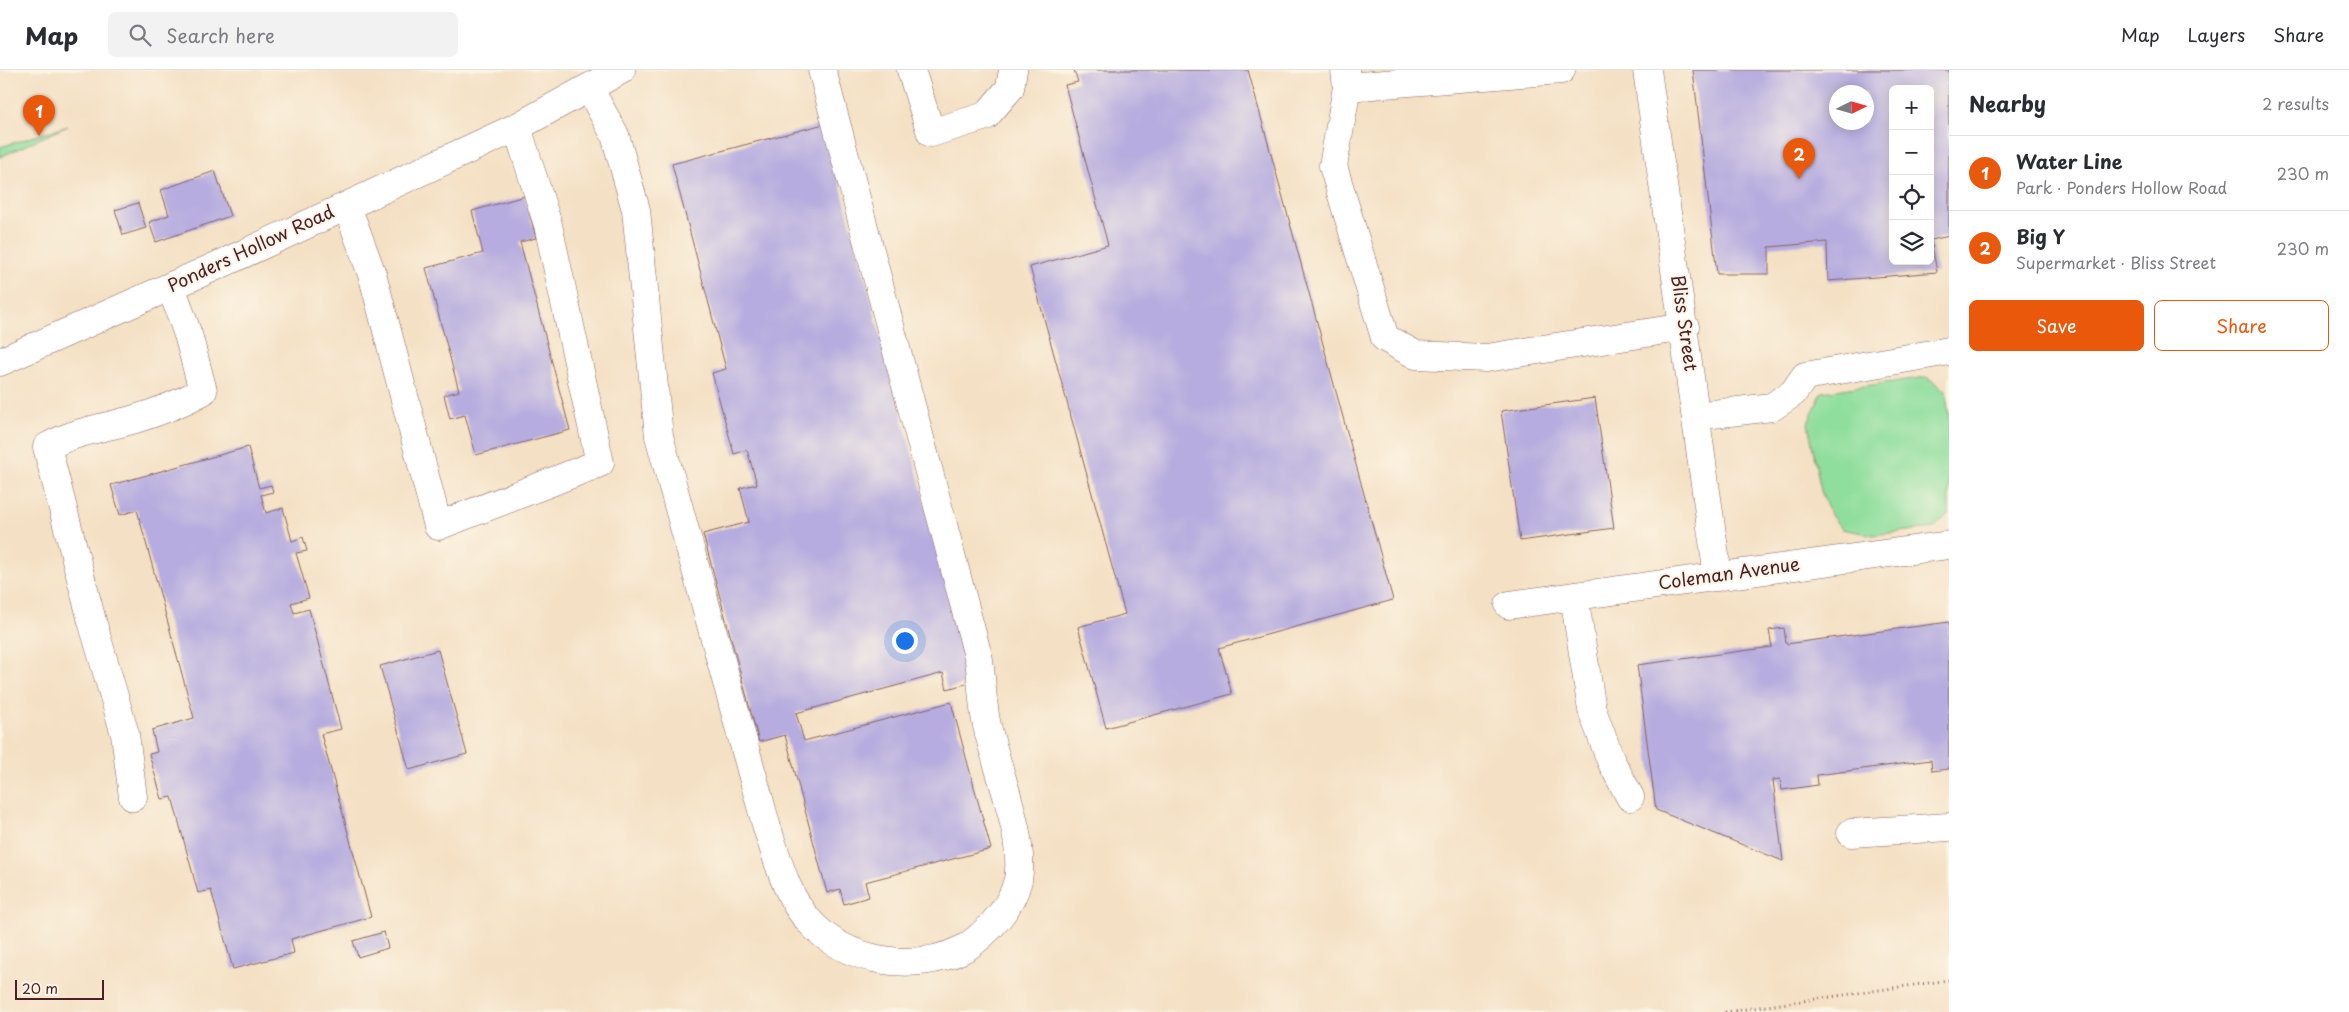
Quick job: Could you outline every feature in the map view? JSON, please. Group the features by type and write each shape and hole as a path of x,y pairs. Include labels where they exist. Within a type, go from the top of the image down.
{"street":[{"name":"Ponders Hollow Road","path":"0,362 347,206 508,130 621,70"},
{"path":"589,88 615,135 636,210 659,436 767,828 789,891 809,922 838,944 871,957 902,963 930,961 964,949 987,931 1005,911 1018,881 1020,850 986,719 980,660 822,70"},
{"path":"911,70 931,133 986,116 1010,88 1013,70"},
{"path":"1561,70 1346,79 1333,166 1385,338 1416,355 1486,358 1685,327"},
{"name":"Bliss Street","path":"1647,70 1685,327 1718,577"},
{"path":"347,206 373,277 438,526 600,463 548,225 508,130"},
{"path":"133,797 125,734 92,621 47,446 64,437 135,419 184,402 203,391 189,338 171,286"},
{"path":"1696,416 1772,407 1793,393 1805,376 1949,351"},
{"name":"Coleman Avenue","path":"1509,605 1718,577 1826,560 1949,545"},
{"path":"1574,596 1592,710 1611,761 1630,797"},
{"path":"1851,833 1949,827"}],"path":[{"path":"1725,1012 1949,980"}],"green space":[{"path":"68,126 0,157 0,147"},
{"path":"1927,377 1946,391 1949,419 1949,513 1934,528 1873,535 1842,529 1831,515 1821,491 1808,423 1822,392"}],"building":[{"path":"1074,70 1248,70 1393,600 1219,648 1232,694 1106,728 1078,627 1125,614 1030,267 1108,245 1065,85 1078,82"},
{"path":"1693,70 1949,70 1949,236 1934,239 1934,85 1889,85 1889,265 1934,265 1934,256 1937,272 1828,281 1827,242 1769,247 1769,274 1717,274"},
{"path":"824,124 973,682 947,689 943,673 796,713 804,741 951,702 991,849 865,882 869,897 844,904 840,889 827,893 785,735 759,742 703,534 749,522 740,488 757,484 747,450 734,454 712,373 726,369 672,164"},
{"path":"215,171 230,216 156,242 149,222 169,215 161,190"},
{"path":"525,196 536,238 520,242 570,430 476,455 465,415 450,419 444,395 459,391 426,268 483,253 472,211"},
{"path":"138,203 146,228 123,235 115,210"},
{"path":"1595,398 1614,528 1520,541 1501,411"},
{"path":"248,447 259,488 271,485 273,492 261,495 266,513 283,508 292,541 303,537 307,551 296,553 309,598 291,603 294,613 309,609 341,729 321,734 371,917 291,939 294,953 233,969 211,890 198,893 172,797 162,799 149,754 157,752 152,730 194,718 137,510 120,515 111,485"},
{"path":"1949,622 1949,769 1932,771 1931,760 1817,775 1818,785 1782,790 1780,779 1773,780 1783,861 1656,810 1637,665 1772,647 1769,630 1784,628 1786,644"},
{"path":"438,650 467,754 409,770 380,666"},
{"path":"384,932 388,948 358,957 353,941"}],"place":[{"name":"Water Line","path":"39,136"},
{"name":"Big Y","path":"1799,179"}]}
